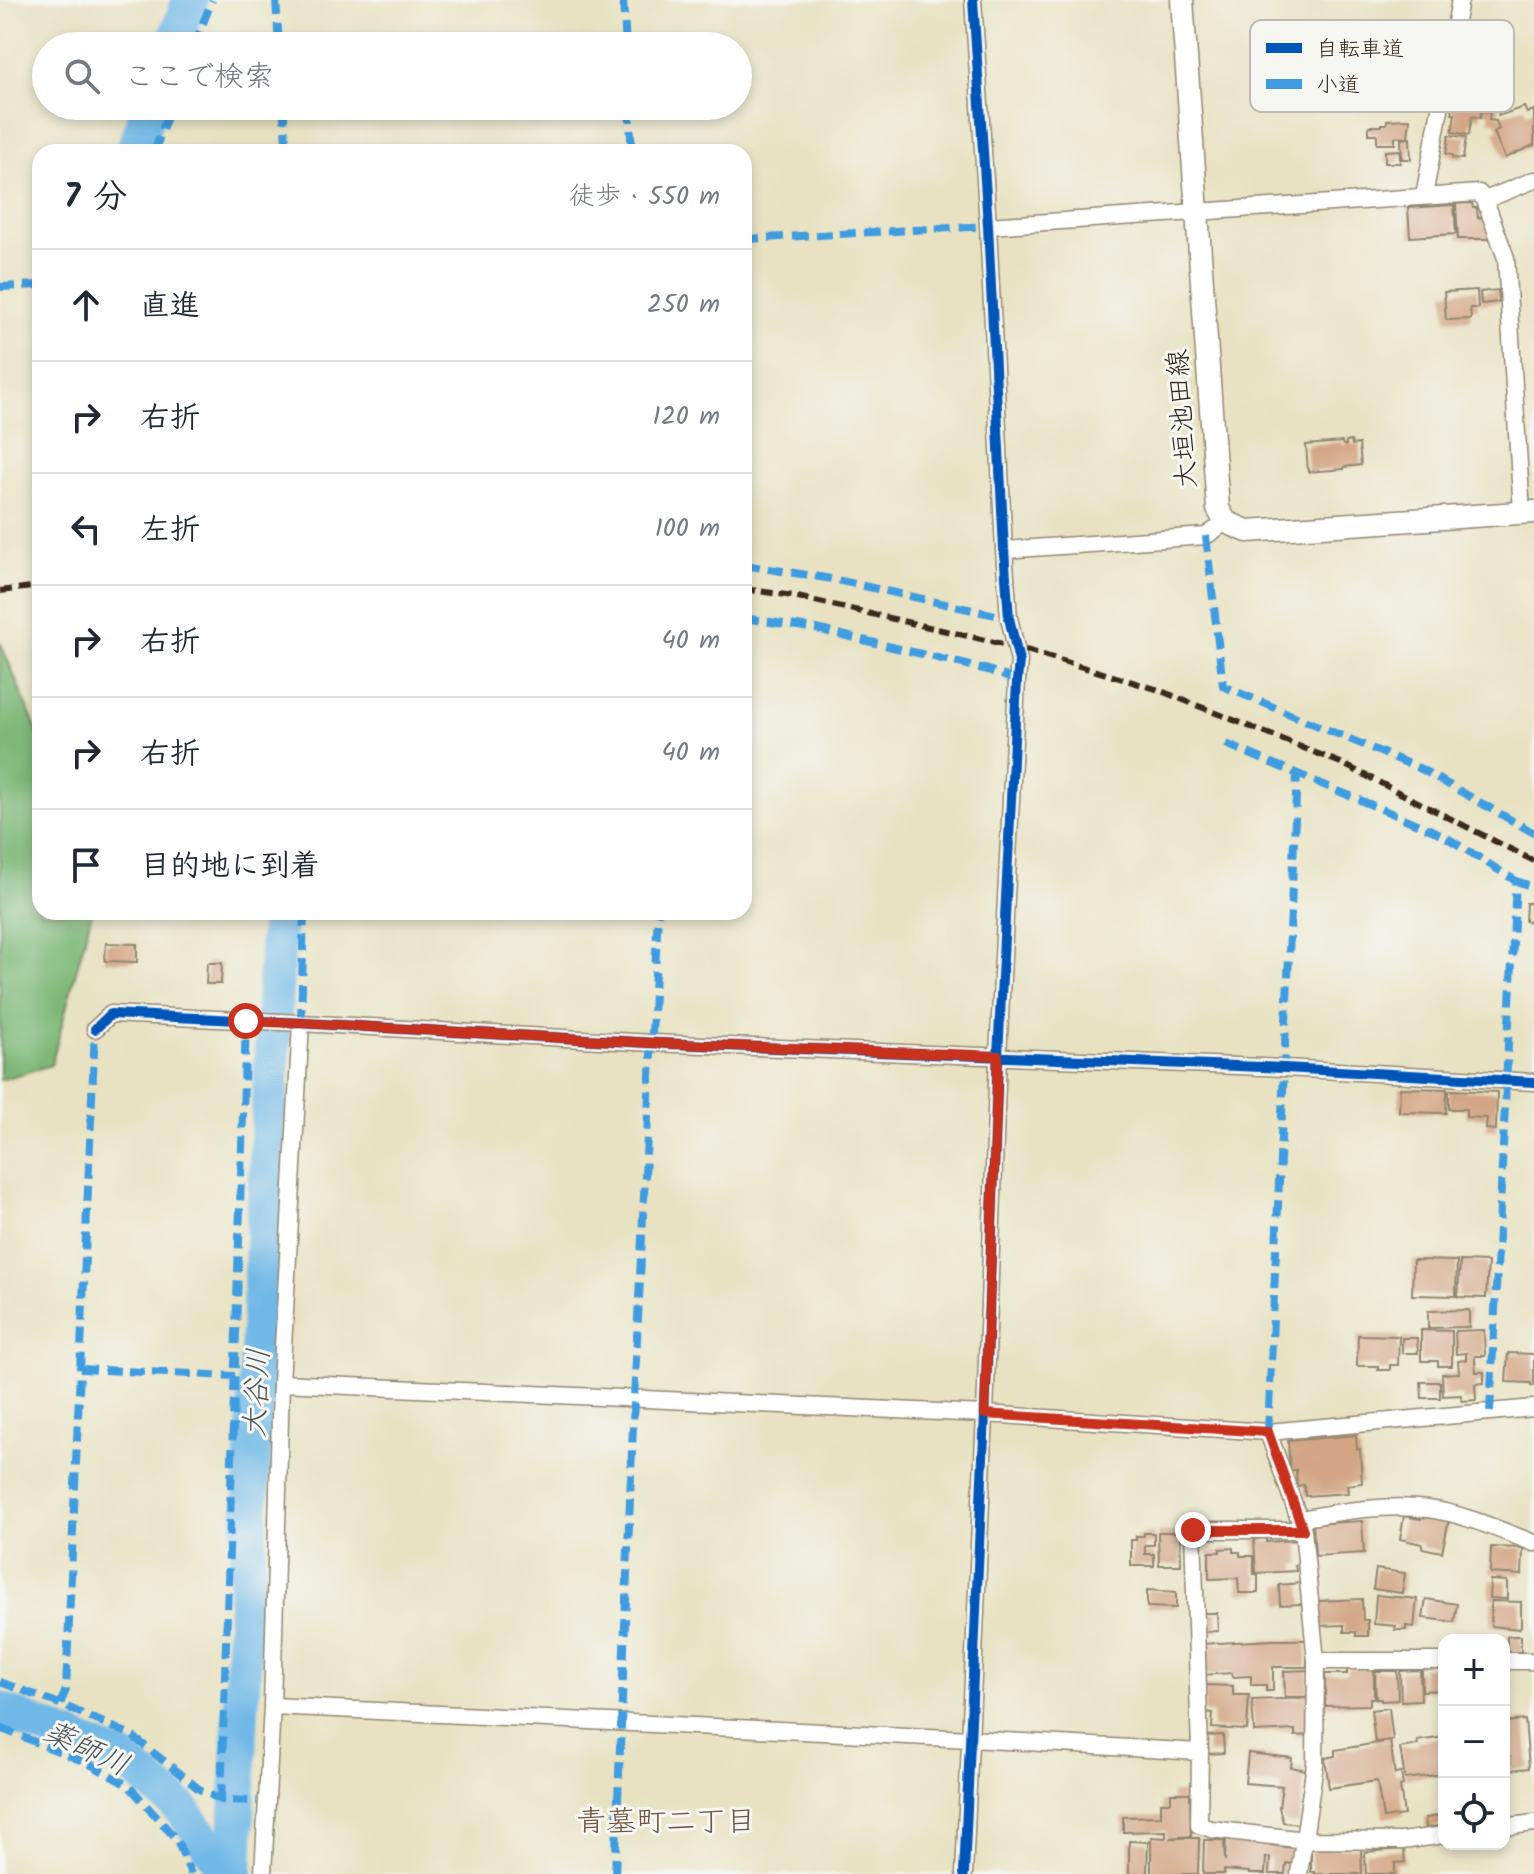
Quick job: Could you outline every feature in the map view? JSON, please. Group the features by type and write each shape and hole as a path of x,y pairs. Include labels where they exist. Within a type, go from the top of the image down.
{"main road":[{"name":"大垣池田線","path":"1182,0 1218,509 1226,522 1247,531 1528,512"}],"street":[{"path":"964,1874 998,1056 1019,661 1009,618 1004,550 973,0"},
{"path":"1456,20 1460,0"},
{"path":"1424,196 1439,112"},
{"path":"1485,200 1534,180"},
{"path":"988,226 1479,193 1485,200 1506,258 1528,512"},
{"path":"1004,550 1206,536 1226,522"},
{"path":"95,1029 111,1014 652,1043 1534,1082"},
{"path":"263,1874 262,1801 272,1706 281,1383 297,1023"},
{"path":"281,1383 985,1414 1268,1432 1534,1408"},
{"path":"1268,1432 1302,1525 1316,1661 1315,1764 1299,1874"},
{"path":"1438,1836 1402,1841 1305,1840 1199,1825 1200,1752 1193,1530 1302,1525 1346,1511 1391,1507 1431,1509 1482,1523 1534,1543"},
{"path":"1510,1661 1534,1660 1534,1678"},
{"path":"1316,1661 1438,1661"},
{"path":"272,1706 1200,1752"},
{"path":"1510,1826 1534,1823"}],"green space":[{"path":"0,642 32,719 32,920 90,920 51,1065 0,1080"}],"building":[{"path":"1524,107 1527,113 1534,110 1534,145 1505,158 1494,132 1499,129 1496,121 1489,120 1490,113 1481,112 1499,112 1498,116"},
{"path":"1481,112 1480,118 1472,116 1469,135 1452,132 1455,114 1452,114"},
{"path":"1410,119 1408,137 1395,137 1395,144 1377,144 1377,134 1369,134 1369,126 1382,126 1387,124 1387,120"},
{"path":"1449,135 1466,137 1463,159 1446,154"},
{"path":"1410,138 1411,159 1402,159 1401,139"},
{"path":"1400,150 1400,163 1385,163 1385,151"},
{"path":"1472,203 1473,208 1477,208 1478,218 1484,217 1492,239 1458,239 1456,204"},
{"path":"1454,205 1456,234 1410,237 1408,208"},
{"path":"1477,290 1478,308 1470,308 1471,319 1446,320 1444,292"},
{"path":"1498,290 1499,302 1481,304 1480,292"},
{"path":"1351,441 1352,445 1359,444 1361,465 1308,472 1306,445 1342,442 1346,445"},
{"path":"1526,903 1534,903 1534,922 1525,921"},
{"path":"106,943 137,944 137,962 105,961"},
{"path":"207,963 222,963 221,984 206,984"},
{"path":"1400,1088 1447,1089 1446,1113 1399,1112"},
{"path":"1449,1090 1497,1092 1496,1130 1486,1129 1487,1118 1466,1117 1466,1109 1449,1109"},
{"path":"1413,1260 1457,1261 1456,1296 1412,1295"},
{"path":"1460,1261 1488,1262 1486,1298 1458,1297"},
{"path":"1469,1310 1469,1327 1428,1328 1428,1311"},
{"path":"1421,1330 1452,1331 1452,1366 1438,1366 1438,1361 1421,1361"},
{"path":"1484,1330 1485,1356 1475,1356 1475,1360 1476,1372 1484,1372 1484,1383 1475,1384 1476,1400 1462,1401 1461,1395 1443,1396 1442,1374 1459,1373 1458,1361 1466,1360 1466,1353 1456,1354 1455,1331"},
{"path":"1358,1335 1399,1336 1398,1365 1390,1365 1390,1370 1378,1370 1378,1366 1357,1366"},
{"path":"1402,1338 1417,1338 1418,1353 1402,1353"},
{"path":"1508,1353 1534,1354 1534,1386 1531,1383 1506,1382"},
{"path":"1421,1382 1440,1382 1440,1398 1422,1398"},
{"path":"1356,1435 1362,1483 1347,1485 1348,1493 1305,1496 1304,1485 1297,1486 1296,1470 1290,1470 1288,1441"},
{"path":"1422,1514 1449,1520 1442,1552 1400,1539 1404,1516 1421,1519"},
{"path":"1362,1521 1364,1553 1315,1556 1313,1524"},
{"path":"1158,1532 1180,1532 1181,1565 1159,1565"},
{"path":"1144,1533 1154,1533 1154,1545 1145,1545 1145,1554 1154,1554 1154,1566 1131,1566 1131,1540 1144,1536"},
{"path":"1266,1538 1266,1542 1299,1540 1301,1564 1295,1565 1296,1571 1256,1573 1254,1539"},
{"path":"1491,1547 1523,1548 1522,1575 1490,1573"},
{"path":"1233,1548 1233,1552 1240,1552 1240,1556 1254,1556 1258,1593 1239,1593 1238,1578 1209,1579 1209,1552"},
{"path":"1376,1569 1405,1573 1402,1593 1373,1589"},
{"path":"1490,1580 1507,1581 1507,1599 1489,1598"},
{"path":"1301,1583 1303,1604 1280,1605 1279,1585"},
{"path":"1147,1590 1176,1592 1176,1608 1147,1607"},
{"path":"1376,1595 1417,1599 1414,1627 1395,1630 1396,1626 1374,1624"},
{"path":"1362,1599 1363,1620 1368,1620 1368,1636 1344,1632 1344,1625 1319,1626 1318,1601"},
{"path":"1426,1599 1457,1604 1454,1622 1423,1618"},
{"path":"1491,1601 1521,1602 1519,1629 1491,1626"},
{"path":"1201,1613 1217,1613 1218,1631 1202,1632"},
{"path":"1510,1636 1521,1636 1521,1652 1510,1652"},
{"path":"1307,1640 1307,1667 1273,1667 1273,1691 1266,1691 1266,1685 1251,1685 1251,1676 1233,1677 1232,1673 1203,1675 1201,1644"},
{"path":"1438,1667 1438,1690 1422,1691 1422,1668"},
{"path":"1347,1669 1374,1669 1374,1698 1370,1698 1370,1705 1325,1706 1325,1674 1347,1674"},
{"path":"1308,1670 1309,1697 1285,1697 1284,1671"},
{"path":"1420,1670 1421,1700 1401,1701 1400,1671"},
{"path":"1375,1671 1397,1671 1398,1700 1376,1699"},
{"path":"1206,1685 1233,1686 1233,1695 1249,1695 1247,1730 1212,1728 1213,1713 1204,1712"},
{"path":"1307,1698 1309,1735 1295,1736 1295,1730 1254,1732 1252,1700"},
{"path":"1389,1708 1393,1740 1375,1742 1371,1710"},
{"path":"1525,1720 1529,1768 1511,1770 1510,1721"},
{"path":"1223,1735 1224,1753 1208,1754 1207,1736"},
{"path":"1438,1738 1438,1775 1405,1779 1400,1748 1418,1745 1417,1741"},
{"path":"1390,1741 1395,1774 1401,1773 1404,1815 1383,1818 1377,1781 1329,1788 1325,1758 1335,1756 1335,1750"},
{"path":"1248,1753 1292,1758 1291,1767 1306,1770 1298,1824 1283,1822 1279,1807 1282,1786 1245,1783"},
{"path":"1171,1793 1190,1793 1191,1836 1170,1838 1199,1838 1198,1874 1151,1874 1151,1837 1166,1838 1166,1831 1123,1832 1123,1817 1161,1816 1161,1802 1171,1802"},
{"path":"1438,1816 1438,1826 1426,1828 1425,1818"},
{"path":"1226,1835 1271,1839 1271,1845 1295,1848 1293,1864 1286,1863 1285,1874 1269,1874 1270,1858 1266,1857 1265,1874 1224,1870 1224,1874 1203,1874 1204,1840 1224,1840 1225,1861"},
{"path":"1129,1841 1148,1842 1147,1874 1129,1874"},
{"path":"1361,1847 1362,1874 1311,1872 1311,1849"},
{"path":"1404,1849 1405,1862 1395,1863 1395,1874 1366,1874 1365,1852"}],"waterway":[{"name":"大谷川","path":"178,32 190,0"},
{"name":"大谷川","path":"136,144 145,120"},
{"name":"大谷川","path":"235,1874 278,920"},
{"name":"薬師川","path":"0,1710 124,1760 181,1808 219,1860 224,1874"}],"railway":[{"path":"0,591 32,587"},
{"path":"752,590 793,596 1016,647 1156,689 1341,763 1534,861"}],"marked path":[{"path":"199,32 212,0"},
{"path":"276,0 278,32"},
{"path":"623,0 625,32"},
{"path":"157,144 166,120"},
{"path":"284,120 286,144"},
{"path":"630,120 631,144"},
{"path":"752,239 988,226"},
{"path":"0,287 32,285"},
{"path":"1206,536 1223,686 1421,769 1534,833"},
{"path":"752,566 832,579 1009,618"},
{"path":"752,619 817,629 988,670 1017,681"},
{"path":"1226,744 1441,834 1516,881"},
{"path":"1268,1432 1297,773"},
{"path":"1490,1412 1516,881 1534,887"},
{"path":"301,1023 304,920"},
{"path":"615,1874 658,920"},
{"path":"221,1800 246,1021"},
{"path":"60,1704 66,1690 95,1029"},
{"path":"80,1369 235,1376"},
{"path":"0,1682 131,1735 199,1789 221,1800 257,1801"},
{"path":"0,1728 88,1763 129,1786 177,1840 191,1874"}],"cycle path":[{"path":"964,1874 998,1056 1019,661 1009,618 1004,550 973,0"},
{"path":"95,1029 111,1014 652,1043 1285,1068 1534,1082"}],"district":[{"name":"青墓町二丁目","path":"666,1821"}],"route":[{"path":"246,1021 652,1043 998,1056 985,1414 1268,1432 1303,1530 1193,1530"}]}
